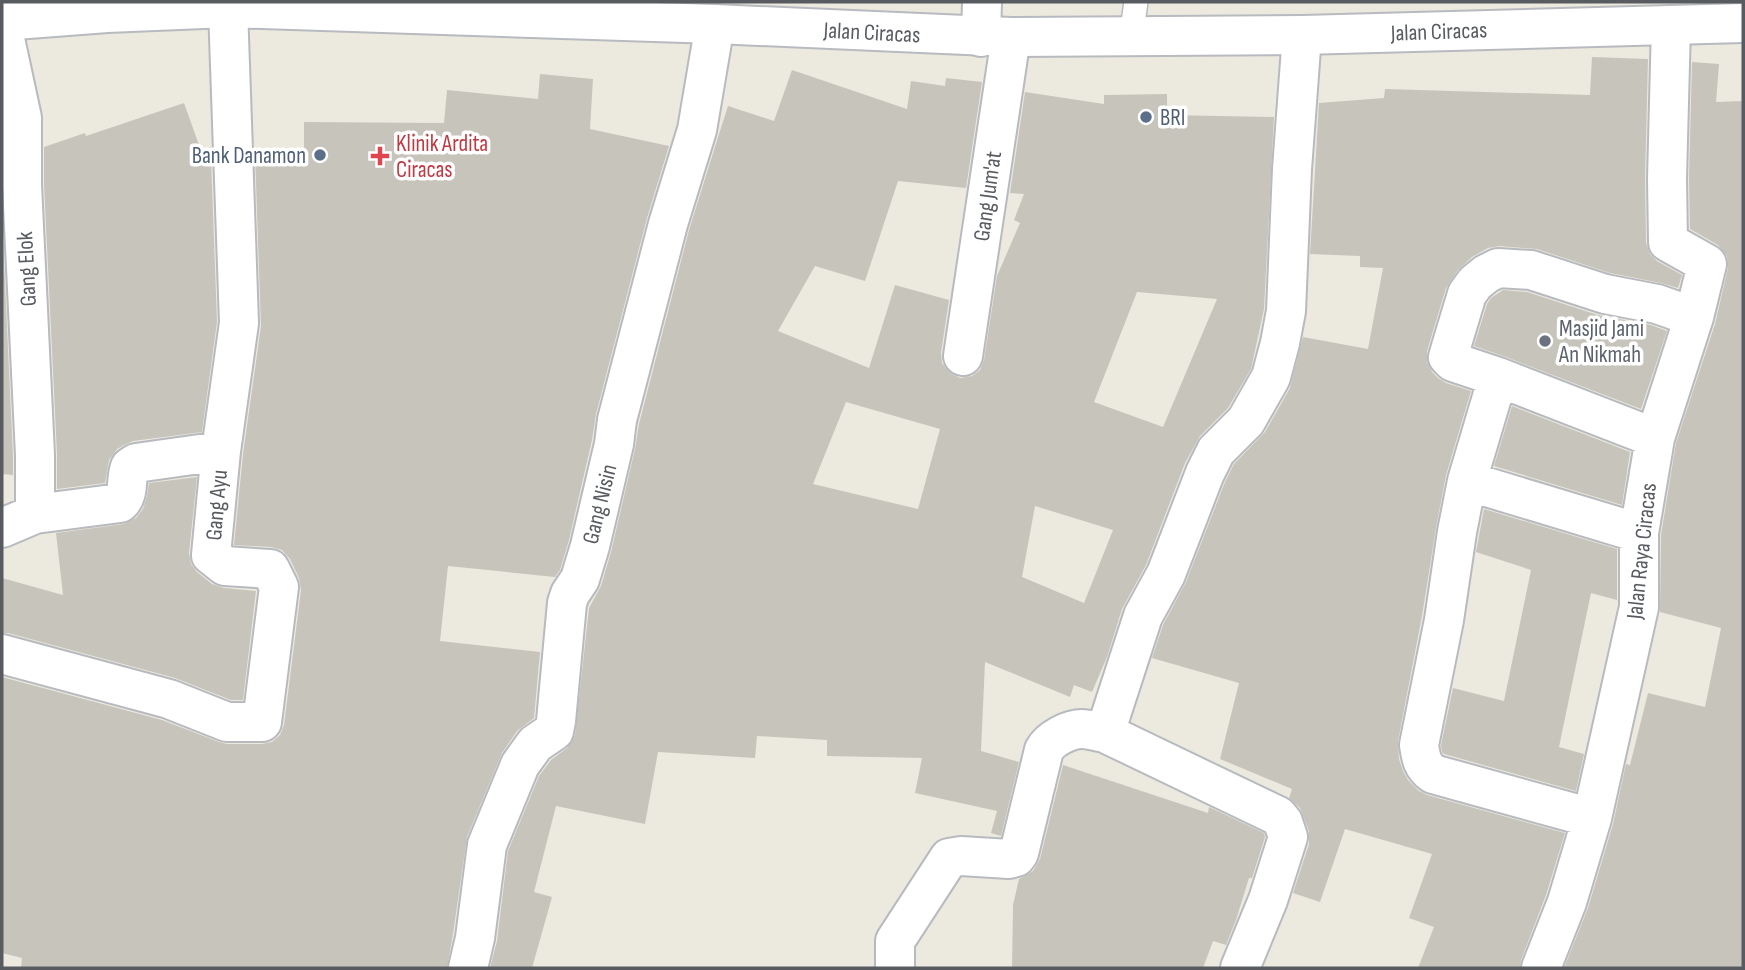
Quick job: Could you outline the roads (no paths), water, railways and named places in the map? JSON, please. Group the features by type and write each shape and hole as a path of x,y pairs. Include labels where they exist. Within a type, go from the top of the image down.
{"street":[{"name":"Jalan Ciracas","path":"2,23 107,13 299,6 715,24 991,25 1134,19 1302,35 1743,23"},
{"name":"Gang Ayu","path":"2,654 169,699 227,722 262,722 279,587 270,569 225,566 211,555 221,451 239,323 228,8"},
{"name":"Gang Elok","path":"2,23 22,118 22,185 35,455 18,521 120,503 127,493 126,482 130,467 136,463 221,451"},
{"name":"Gang Nisin","path":"468,968 475,938 486,845 520,765 535,744 554,731 567,603 580,579 590,546 617,420 668,224 697,130 715,24"},
{"name":"Gang Jum'at","path":"963,356 991,25"},
{"name":"Jalan Raya Ciracas","path":"1541,968 1567,902 1592,818 1639,607 1639,533 1655,438 1694,317 1707,264 1668,242 1671,25"},
{"path":"1105,733 1143,616 1166,574 1205,473 1216,451 1246,421 1271,377 1286,311 1292,169 1302,35"},
{"path":"1655,438 1453,362 1448,357 1467,294 1475,283 1498,268 1531,270 1605,294 1657,304 1694,317"},
{"path":"1498,377 1466,481 1444,620 1419,745 1421,759 1424,767 1433,774 1592,818"},
{"path":"1466,481 1639,533"},
{"path":"895,968 895,941 948,858 1016,857 1048,742 1081,729 1105,733 1278,816 1283,822 1288,837 1268,900 1240,968"}],"place":[{"name":"BRI","path":"1146,117"},
{"name":"Bank Danamon","path":"320,155"},
{"name":"Klinik Ardita Ciracas","path":"380,156"},
{"name":"Masjid Jami An Nikmah","path":"1545,341"}]}
